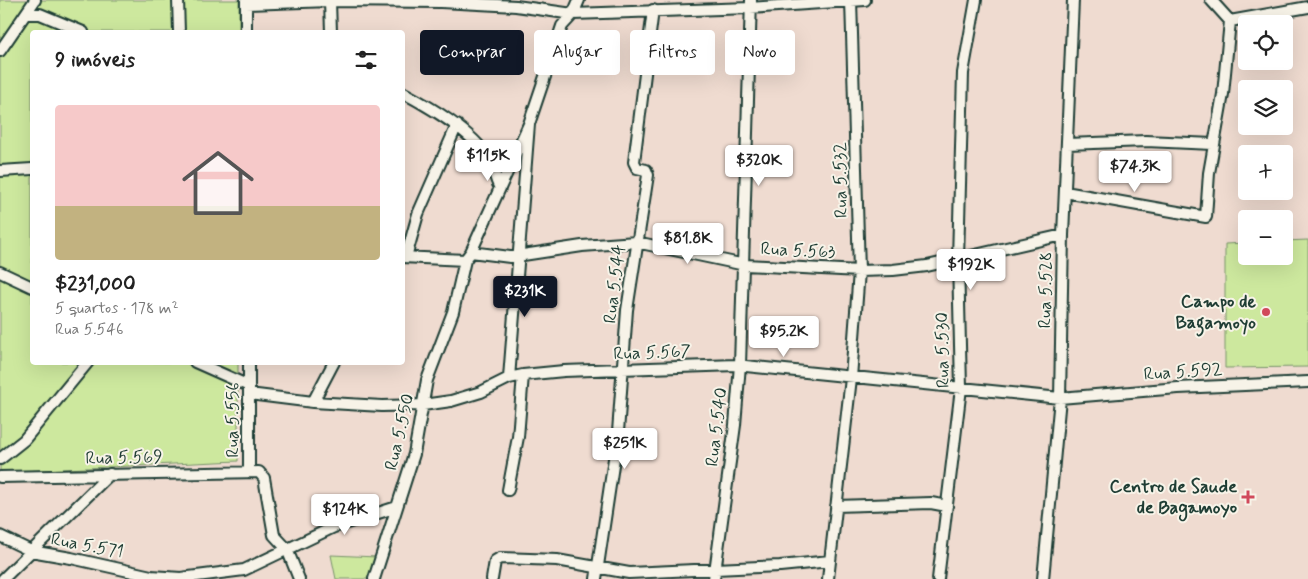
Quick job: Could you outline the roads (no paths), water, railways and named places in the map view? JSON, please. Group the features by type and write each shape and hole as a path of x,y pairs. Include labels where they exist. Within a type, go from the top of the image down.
{"street":[{"path":"0,51 35,0"},
{"path":"178,0 179,30"},
{"path":"509,378 530,124 562,26 573,14 579,0"},
{"name":"Rua 5.532","path":"828,579 850,378 859,271 851,0"},
{"path":"246,30 246,2 441,1 516,6 573,14 866,0"},
{"name":"Rua 5.530","path":"938,579 961,388 958,259 963,73 976,0"},
{"name":"Rua 5.528","path":"1043,579 1060,398 1063,235 1073,0"},
{"path":"1065,192 1206,217 1213,144 1223,94 1230,21 1211,0"},
{"path":"330,1 331,30"},
{"name":"Rua 5.540","path":"715,574 735,425 740,365 745,265 751,4"},
{"path":"1230,21 1308,7"},
{"name":"Rua 5.544","path":"596,579 618,432 626,310 648,172 637,168 634,162 653,10"},
{"path":"26,14 40,14 78,30"},
{"path":"405,94 456,126 489,159 494,179 500,188"},
{"name":"Rua 5.550","path":"374,579 414,454 427,380 453,312 468,256 530,124"},
{"path":"405,254 418,214 456,126"},
{"path":"1067,144 1146,141 1213,144"},
{"path":"0,171 30,168"},
{"name":"Rua 5.563","path":"405,257 518,256 582,246 636,242 745,265 859,271 927,266 1063,235"},
{"path":"0,272 30,286"},
{"path":"0,459 24,440 86,365"},
{"name":"Rua 5.567","path":"201,365 249,390 313,402 382,406 423,405 451,401 482,392 509,378 523,375 564,371 740,365 850,378 1060,398"},
{"name":"Rua 5.556","path":"249,365 249,470 262,474 274,535 287,549 299,579"},
{"path":"313,402 332,365"},
{"path":"508,490 518,437 523,375"},
{"name":"Rua 5.592","path":"1060,398 1178,388 1308,382"},
{"name":"Rua 5.569","path":"0,477 249,470"},
{"path":"3,579 110,474"},
{"path":"836,506 931,503 947,506"},
{"name":"Rua 5.571","path":"0,536 31,551 71,558 150,578 244,574 287,549 334,527 397,507"},
{"path":"492,579 496,559 537,558 629,573 715,574 830,561"}],"place":[{"name":"Campo de Bagamoyo","path":"1266,312"},
{"name":"Centro de Saude de Bagamoyo","path":"1248,497"}]}
